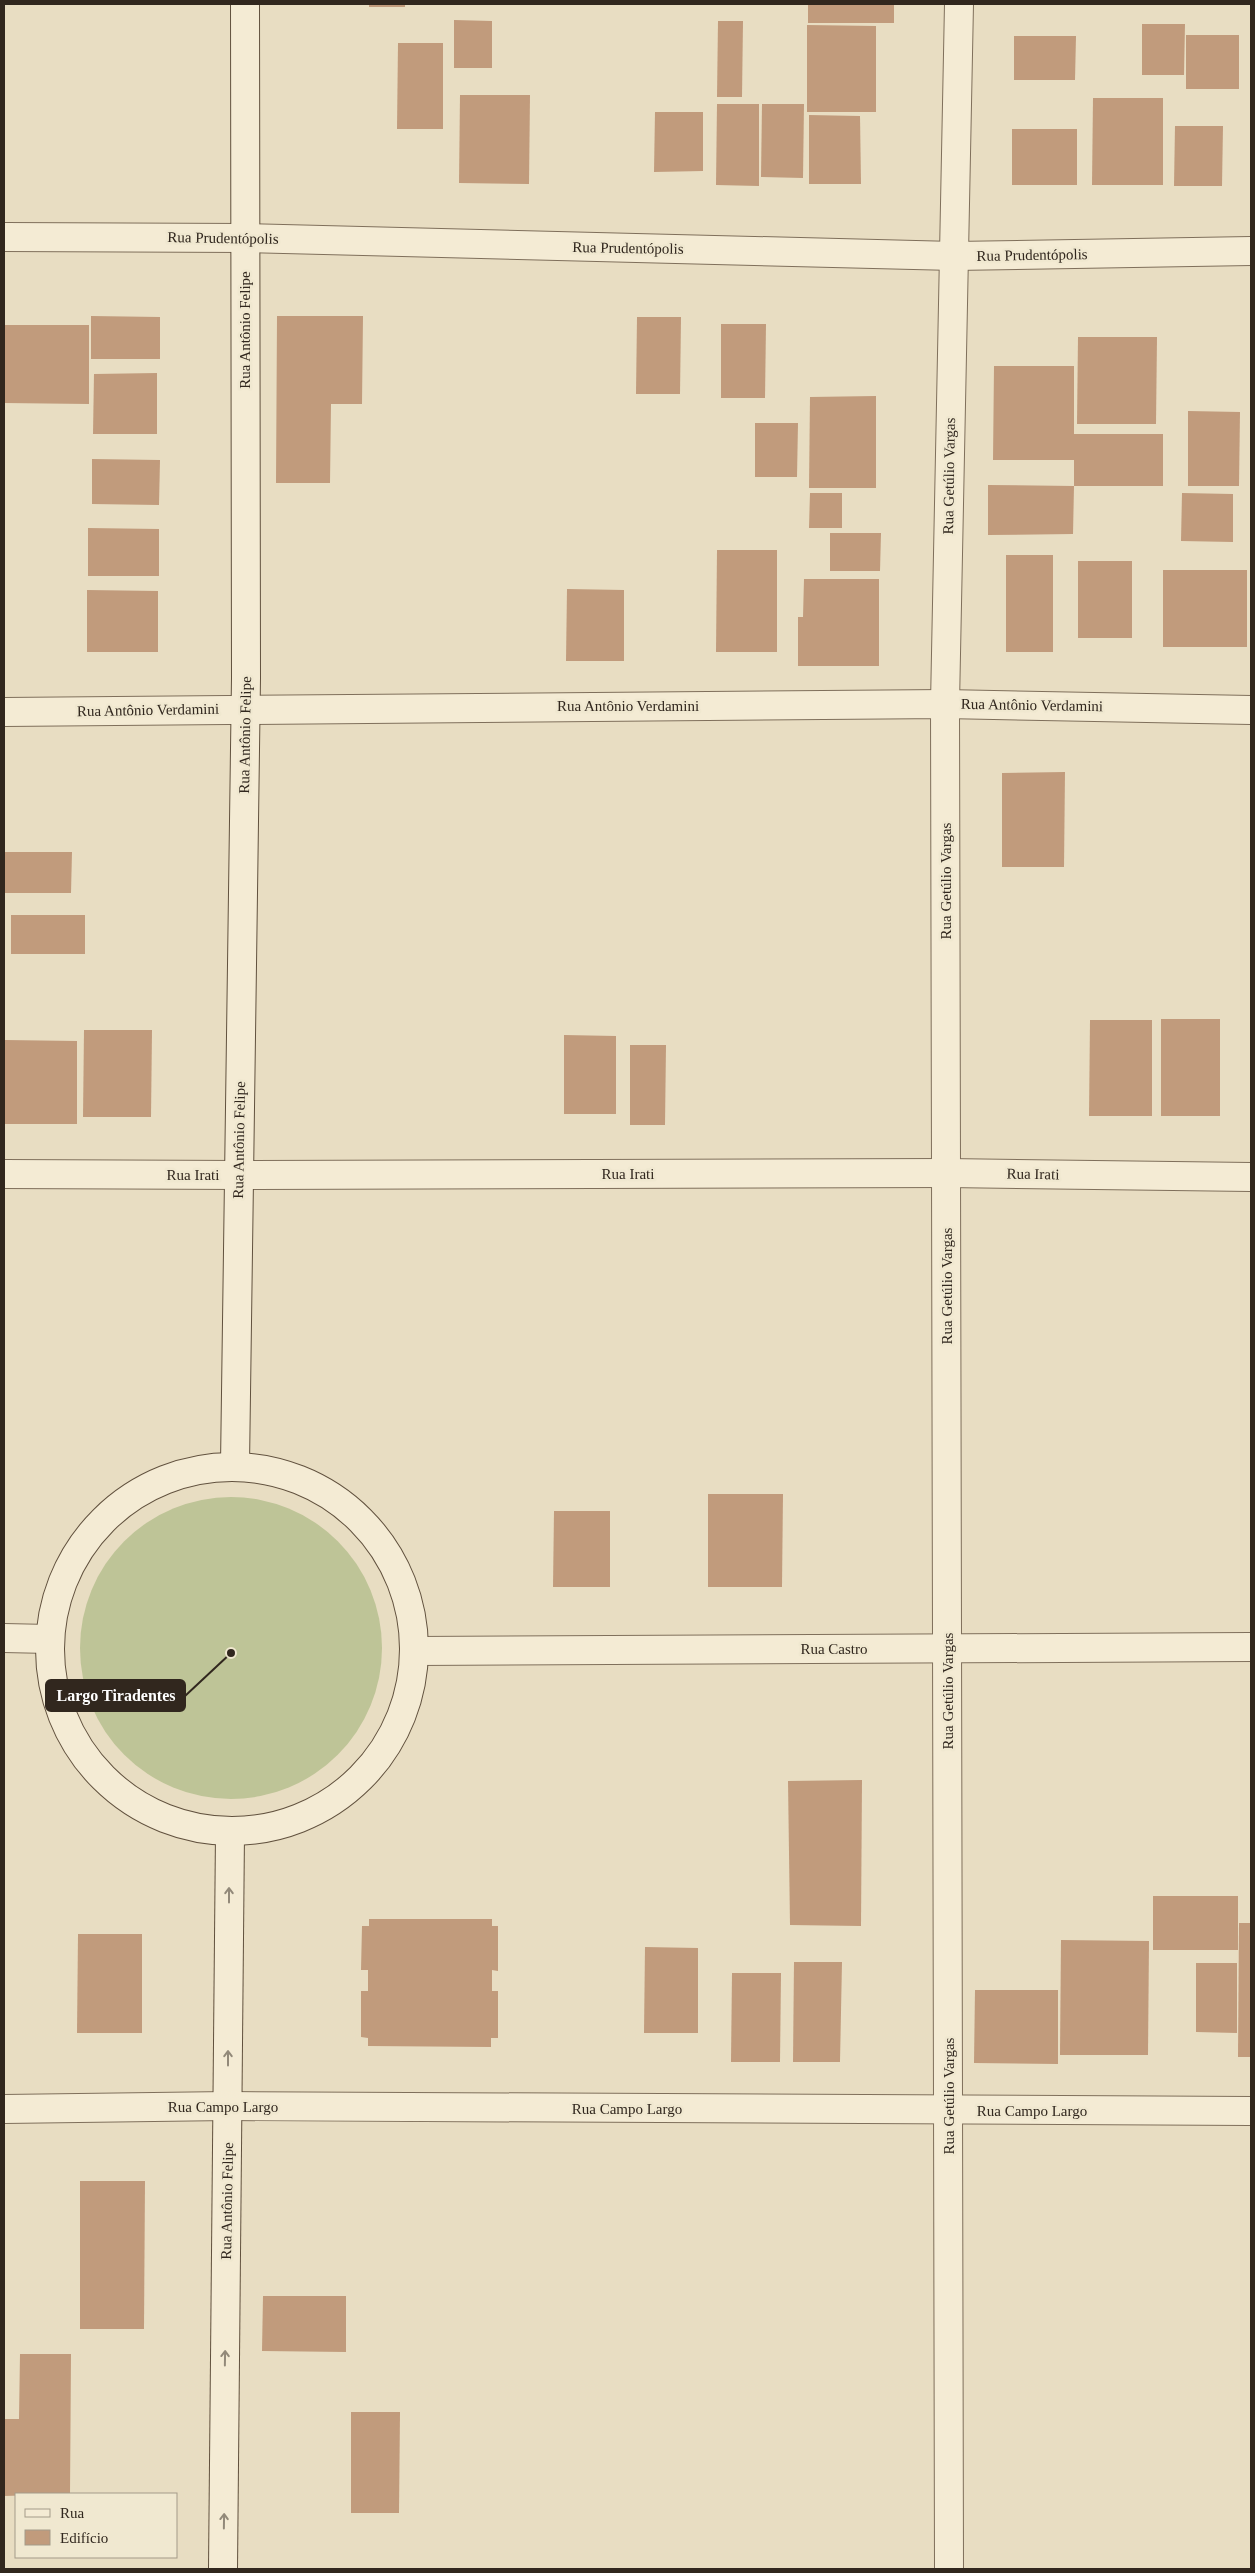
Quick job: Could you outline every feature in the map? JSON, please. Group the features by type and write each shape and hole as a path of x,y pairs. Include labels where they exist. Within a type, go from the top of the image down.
{"street":[{"name":"Rua Antônio Felipe","path":"235,1465 245,709 245,4"},
{"name":"Rua Getúlio Vargas","path":"949,2569 945,704 959,4"},
{"name":"Rua Prudentópolis","path":"4,237 245,238 954,256 1251,251"},
{"name":"Rua Antônio Verdamini","path":"4,712 945,704 1251,710"},
{"name":"Rua Irati","path":"4,1174 947,1172 1251,1177"},
{"path":"235,1465 291,1475 342,1501 382,1542 407,1594 416,1651 406,1708 380,1759 338,1799 287,1825 230,1833 172,1824 120,1795 79,1752 55,1698 49,1639 60,1584 88,1536 129,1497 180,1474 235,1465"},
{"path":"4,1638 49,1639"},
{"name":"Rua Castro","path":"416,1651 1251,1647"},
{"name":"Rua Antônio Felipe","path":"223,2569 230,1833"},
{"name":"Rua Campo Largo","path":"4,2109 228,2106 949,2111 1251,2110"}],"green space":[{"path":"231,1497 260,1500 289,1509 315,1522 338,1541 357,1564 370,1590 379,1619 382,1648 379,1677 370,1706 357,1732 338,1755 315,1774 289,1787 260,1796 231,1799 202,1796 173,1787 147,1774 124,1755 105,1732 92,1706 83,1677 80,1648 83,1619 92,1590 105,1564 124,1541 147,1522 173,1509 202,1500"}],"building":[{"path":"369,4 405,4 405,7 369,7"},
{"path":"808,4 894,4 894,23 808,23"},
{"path":"454,20 492,21 492,68 454,68"},
{"path":"718,21 743,21 742,97 717,97"},
{"path":"1142,24 1185,24 1184,75 1142,75"},
{"path":"807,25 876,26 876,112 807,112"},
{"path":"1186,35 1239,35 1239,89 1186,89"},
{"path":"1014,36 1076,36 1075,80 1014,80"},
{"path":"398,43 443,43 443,129 397,129"},
{"path":"460,95 530,95 529,184 459,183"},
{"path":"1093,98 1163,98 1163,185 1092,185"},
{"path":"717,104 759,104 759,186 716,185"},
{"path":"762,104 804,104 803,178 761,177"},
{"path":"655,112 703,112 703,171 654,172"},
{"path":"809,115 860,116 861,184 809,184"},
{"path":"1175,126 1223,126 1222,186 1174,186"},
{"path":"1012,129 1077,129 1077,185 1012,185"},
{"path":"91,316 160,317 160,359 91,359"},
{"path":"277,316 363,316 362,404 331,404 330,483 276,483"},
{"path":"637,317 681,317 680,394 636,394"},
{"path":"721,324 766,324 765,398 721,398"},
{"path":"4,325 89,325 89,404 4,403"},
{"path":"1078,337 1157,337 1156,424 1077,424"},
{"path":"994,366 1074,366 1074,434 1163,434 1163,486 1074,486 1074,460 993,460"},
{"path":"157,373 157,434 93,434 94,374"},
{"path":"876,396 876,488 809,488 810,397"},
{"path":"1188,411 1240,412 1239,486 1188,486"},
{"path":"755,423 798,423 797,477 755,477"},
{"path":"92,459 160,460 159,505 92,504"},
{"path":"988,485 1074,486 1073,534 988,535"},
{"path":"810,493 842,493 842,528 809,528"},
{"path":"1182,493 1233,494 1233,542 1181,541"},
{"path":"88,528 159,529 159,576 88,576"},
{"path":"830,533 881,533 880,571 830,571"},
{"path":"717,550 777,550 777,652 716,652"},
{"path":"1006,555 1053,555 1053,652 1006,652"},
{"path":"1078,561 1132,561 1132,638 1078,638"},
{"path":"1163,570 1247,570 1247,647 1163,647"},
{"path":"804,579 879,579 879,666 798,666 798,617 803,617"},
{"path":"567,589 624,590 624,661 566,661"},
{"path":"87,590 158,591 158,652 87,652"},
{"path":"1065,772 1064,867 1002,867 1002,773"},
{"path":"4,852 72,852 71,893 4,893"},
{"path":"11,915 85,915 85,954 11,954"},
{"path":"1161,1019 1220,1019 1220,1116 1161,1116"},
{"path":"1090,1020 1152,1020 1152,1116 1089,1116"},
{"path":"84,1030 152,1030 151,1117 83,1117"},
{"path":"564,1035 616,1036 616,1114 564,1114"},
{"path":"5,1040 77,1041 77,1124 5,1124"},
{"path":"630,1045 666,1045 665,1125 630,1125"},
{"path":"708,1494 783,1494 782,1587 708,1587"},
{"path":"554,1511 610,1511 610,1587 553,1587"},
{"path":"862,1780 861,1926 790,1925 788,1781"},
{"path":"1153,1896 1238,1896 1238,1950 1153,1950"},
{"path":"369,1919 492,1919 492,1926 498,1926 498,1971 492,1970 492,1991 498,1991 498,2038 491,2038 491,2047 368,2046 368,2038 361,2037 361,1991 368,1991 368,1970 361,1970 362,1926 369,1926"},
{"path":"1239,1923 1251,1923 1251,2057 1238,2057"},
{"path":"78,1934 142,1934 142,2033 77,2033"},
{"path":"1061,1940 1149,1941 1148,2055 1060,2055"},
{"path":"645,1947 698,1948 698,2033 644,2033"},
{"path":"794,1962 842,1962 840,2062 793,2062"},
{"path":"1196,1963 1237,1963 1237,2033 1196,2032"},
{"path":"732,1973 781,1973 780,2062 731,2062"},
{"path":"975,1990 1058,1990 1058,2064 974,2063"},
{"path":"80,2181 145,2181 144,2329 80,2329"},
{"path":"263,2296 346,2296 346,2352 262,2351"},
{"path":"20,2354 71,2354 70,2493 15,2493 15,2496 4,2496 4,2419 19,2419"},
{"path":"351,2412 400,2412 399,2513 351,2513"}],"place":[{"name":"Largo Tiradentes","path":"231,1653"}]}
